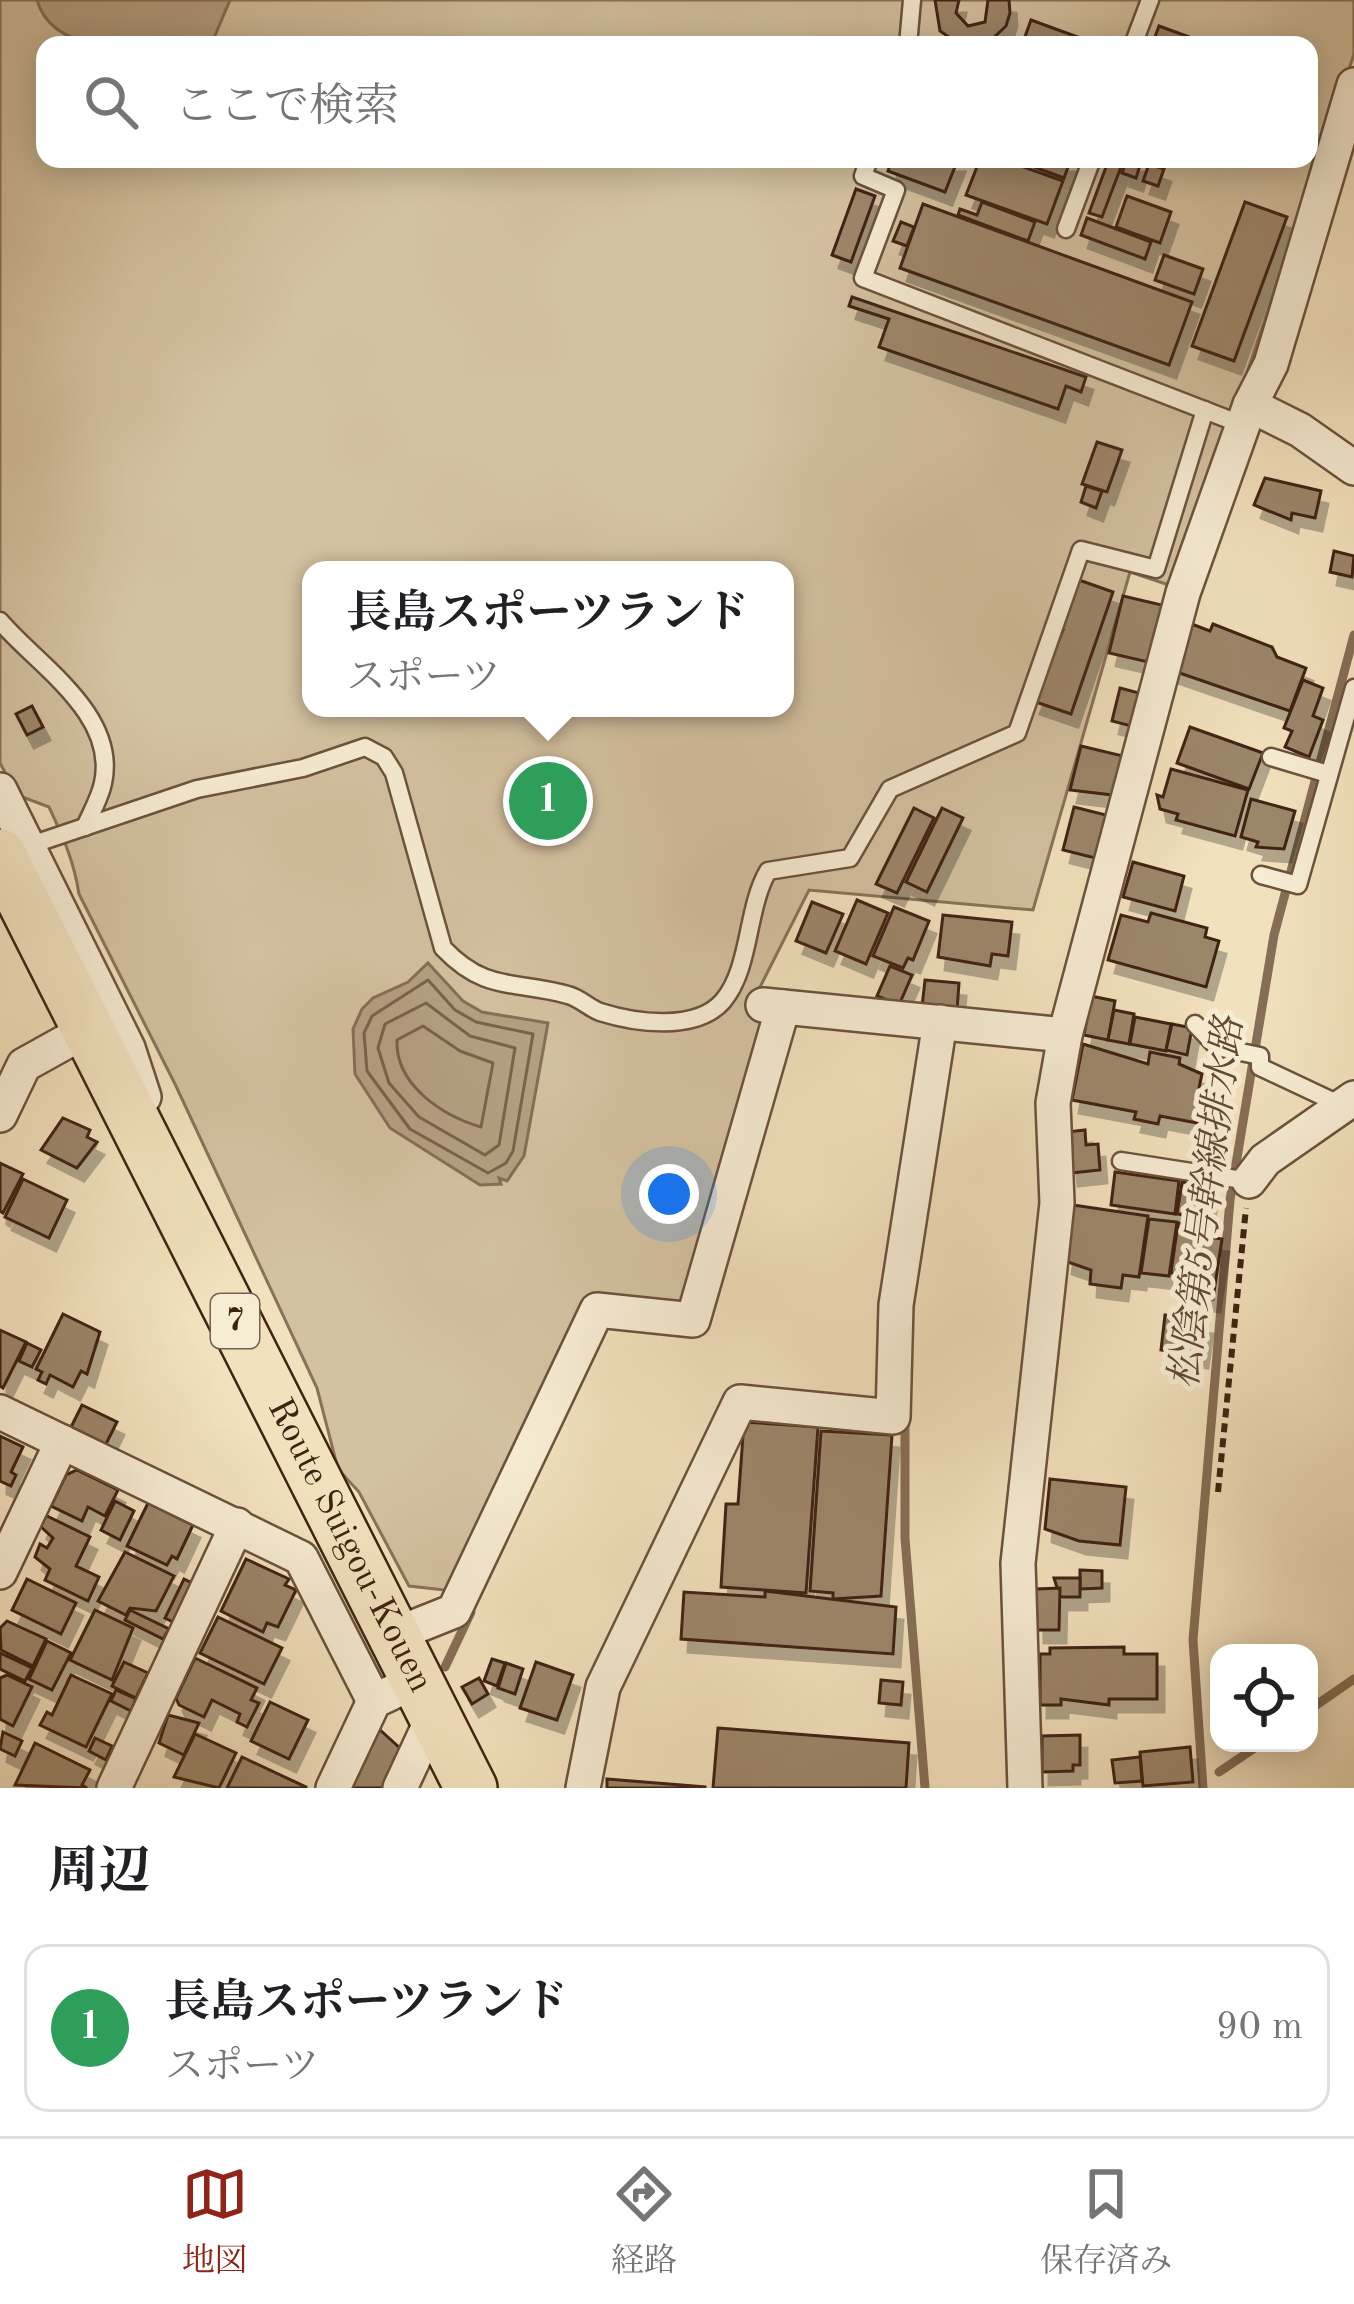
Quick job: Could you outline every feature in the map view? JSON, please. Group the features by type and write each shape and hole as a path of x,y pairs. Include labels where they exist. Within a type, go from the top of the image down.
{"main road":[{"name":"Route Suigou-Kouen","path":"8,859 87,1030 394,1635 408,1699 471,1788"}],"street":[{"path":"1024,1788 1018,1563 1057,1203 1053,1103 1065,1035 1161,668 1246,415 1271,364 1354,85"},
{"path":"1246,415 1300,430 1354,468"},
{"path":"0,790 8,859 128,1048 188,1227"},
{"path":"394,1635 454,1611 597,1310 693,1320 771,1006 1065,1035"},
{"path":"584,1788 604,1687 740,1402 892,1417 896,1306 940,1022"},
{"path":"2,1108 34,1056 87,1030"},
{"path":"1238,1179 1348,1102"},
{"path":"0,1412 302,1558 408,1699 400,1788"},
{"path":"0,1572 62,1442"},
{"path":"113,1788 237,1525"},
{"path":"333,1788 408,1699"}],"lane":[{"path":"909,36 911,0"},
{"path":"1136,36 1150,0"},
{"path":"866,168 863,176 896,190 863,278 1205,410 1246,415"},
{"path":"1066,229 1089,168"},
{"path":"8,859 197,789 303,769 364,747 384,757 394,773 443,948 461,968 481,980 571,995 599,1011 654,1022 710,1013 726,998 768,871 850,858 890,789 1017,734 1082,550 1156,569 1205,410"},
{"path":"0,621 52,668 100,738 104,782 85,827"},
{"path":"1278,880 1354,688"},
{"path":"1271,757 1319,771"},
{"path":"1195,1024 1217,1047 1250,1054 1260,1067 1348,1102"},
{"path":"1120,1161 1238,1179"}],"path":[{"path":"1218,1492 1238,1179"}],"shaded area":[{"path":"0,0 1354,0 1354,54 1318,161 1318,36 36,36 36,168 1316,168 1175,587 1130,572 1033,910 809,890 758,991 768,1021 680,1309 591,1301 453,1591 409,1586 359,1492 338,1469 317,1388 175,1084 79,894 49,807 17,795 0,763"}],"water":[{"path":"37,0 230,0 215,36 70,36 48,20"},
{"path":"428,963 463,1001 482,1012 548,1023 524,1156 507,1181 499,1178 501,1184 480,1185 390,1128 355,1074 353,1029 362,1009 373,998 408,982"}],"building":[{"path":"935,0 959,0 956,13 968,26 985,22 988,0 1009,0 1006,26 995,36 947,36 940,31"},
{"path":"1031,20 1075,36 1025,36"},
{"path":"1159,26 1186,36 1155,36"},
{"path":"889,168 954,168 945,192"},
{"path":"976,168 1026,168 1063,181 1047,224 966,195"},
{"path":"1037,168 1068,168 1064,178"},
{"path":"1106,168 1121,168 1102,217 1089,213"},
{"path":"1124,168 1139,168 1136,178 1122,173"},
{"path":"1148,168 1164,169 1158,186 1143,181"},
{"path":"856,189 875,196 851,262 832,255"},
{"path":"1127,196 1171,212 1160,243 1116,227"},
{"path":"982,202 1035,222 1028,241 958,215 960,209 977,215"},
{"path":"1245,202 1287,217 1234,361 1192,346"},
{"path":"923,204 1192,302 1169,365 900,268"},
{"path":"1087,218 1151,242 1145,259 1081,235"},
{"path":"901,222 914,227 907,246 893,241"},
{"path":"1164,255 1203,269 1194,294 1155,280"},
{"path":"852,297 1086,377 1081,392 1066,386 1058,409 879,347 889,319 849,306"},
{"path":"1097,442 1122,450 1107,492 1082,484"},
{"path":"1265,478 1321,491 1315,518 1292,513 1291,520 1254,505"},
{"path":"1086,486 1102,491 1096,508 1081,502"},
{"path":"1334,551 1354,556 1352,577 1330,572"},
{"path":"1076,579 1113,592 1071,714 1033,701 1063,630 1058,629"},
{"path":"1123,596 1162,605 1148,662 1109,653"},
{"path":"1189,623 1210,631 1213,624 1272,647 1277,657 1306,668 1290,711 1171,670"},
{"path":"1303,680 1323,688 1313,716 1323,720 1309,757 1285,747 1292,731 1284,728"},
{"path":"1120,688 1139,693 1131,726 1112,721"},
{"path":"32,706 43,727 27,735 16,714"},
{"path":"1190,727 1263,753 1249,789 1177,763"},
{"path":"1081,746 1123,756 1113,795 1070,790"},
{"path":"1171,769 1248,790 1235,836 1176,820 1178,814 1160,809 1157,795 1163,797"},
{"path":"1251,799 1295,811 1284,849 1256,847 1258,842 1241,837"},
{"path":"1074,807 1106,815 1095,858 1063,850"},
{"path":"914,808 934,818 897,893 876,884"},
{"path":"942,808 963,818 927,892 906,882"},
{"path":"1133,862 1184,876 1175,911 1123,897"},
{"path":"857,900 888,913 866,964 835,951"},
{"path":"812,902 843,914 826,953 796,941"},
{"path":"894,907 929,921 913,960 908,958 903,968 873,956"},
{"path":"1151,913 1207,928 1205,937 1219,941 1206,987 1108,960 1121,915 1148,922"},
{"path":"943,915 1012,922 1008,956 992,954 990,966 938,957"},
{"path":"890,966 912,975 899,1005 877,996"},
{"path":"925,980 959,983 957,1010 922,1007"},
{"path":"1091,996 1115,1001 1108,1040 1084,1035"},
{"path":"1114,1010 1134,1014 1129,1044 1108,1040"},
{"path":"1135,1017 1171,1024 1166,1051 1130,1044"},
{"path":"1172,1024 1192,1028 1187,1055 1166,1050"},
{"path":"1083,1044 1148,1064 1150,1052 1180,1058 1179,1064 1202,1074 1199,1088 1210,1089 1205,1115 1199,1114 1197,1123 1160,1116 1158,1124 1134,1119 1136,1112 1072,1100"},
{"path":"63,1118 90,1130 87,1137 97,1142 77,1168 41,1150"},
{"path":"1085,1130 1086,1145 1098,1144 1100,1170 1071,1173 1067,1132"},
{"path":"0,1163 23,1174 3,1213 0,1211"},
{"path":"1115,1172 1179,1181 1175,1214 1111,1205"},
{"path":"23,1179 67,1200 49,1238 5,1217"},
{"path":"1182,1182 1211,1186 1206,1218 1177,1214"},
{"path":"1073,1205 1148,1216 1139,1277 1123,1275 1121,1288 1090,1284 1091,1270 1065,1261"},
{"path":"1149,1219 1177,1222 1169,1276 1141,1273"},
{"path":"1178,1223 1209,1227 1207,1237 1222,1239 1213,1299 1179,1294 1182,1274 1171,1273"},
{"path":"63,1314 100,1332 87,1374 81,1371 73,1387 50,1375 46,1384 38,1380 42,1372 36,1369"},
{"path":"1165,1315 1206,1321 1201,1355 1161,1350"},
{"path":"0,1330 26,1342 3,1388 0,1386"},
{"path":"27,1343 41,1350 32,1367 19,1361"},
{"path":"82,1405 117,1422 106,1444 71,1427"},
{"path":"744,1422 818,1427 806,1593 721,1587 726,1504 738,1504"},
{"path":"821,1431 892,1435 881,1596 833,1599 833,1593 810,1591"},
{"path":"0,1436 23,1447 11,1472 16,1475 11,1486 0,1481"},
{"path":"77,1470 118,1490 105,1516 88,1507 82,1521 51,1506 66,1475"},
{"path":"1050,1479 1126,1487 1120,1545 1079,1541 1045,1529"},
{"path":"115,1501 134,1511 120,1540 101,1530"},
{"path":"148,1503 193,1525 177,1559 172,1556 167,1565 127,1546"},
{"path":"45,1515 90,1537 76,1566 99,1577 88,1601 45,1580 50,1569 35,1557 40,1544 47,1548 53,1538 40,1526"},
{"path":"125,1552 174,1576 156,1611 130,1608 126,1615 98,1601"},
{"path":"246,1559 289,1579 285,1585 296,1590 278,1627 267,1623 263,1632 221,1611"},
{"path":"1080,1570 1102,1571 1102,1588 1080,1589"},
{"path":"1054,1578 1080,1578 1080,1597 1060,1597"},
{"path":"27,1579 76,1603 61,1634 12,1610"},
{"path":"184,1579 192,1583 173,1622 165,1618"},
{"path":"1060,1588 1059,1630 1037,1630 1036,1589"},
{"path":"765,1591 896,1607 893,1654 681,1639 684,1592 765,1597"},
{"path":"95,1610 133,1628 112,1680 70,1660"},
{"path":"130,1610 169,1629 163,1639 125,1620"},
{"path":"218,1617 282,1648 264,1684 200,1653"},
{"path":"7,1621 46,1639 33,1666 1,1650 0,1628"},
{"path":"47,1641 71,1653 52,1690 29,1679"},
{"path":"1124,1647 1124,1654 1157,1654 1157,1699 1109,1699 1109,1705 1061,1699 1061,1705 1040,1705 1040,1654 1050,1654 1050,1648"},
{"path":"0,1653 32,1668 25,1681 0,1669"},
{"path":"195,1658 257,1688 251,1700 259,1703 247,1727 237,1722 240,1714 212,1700 204,1717 179,1705 176,1698"},
{"path":"492,1659 505,1663 497,1686 484,1681"},
{"path":"124,1662 148,1673 136,1698 112,1686"},
{"path":"536,1662 573,1675 557,1720 520,1708"},
{"path":"506,1663 523,1669 515,1694 498,1688"},
{"path":"7,1675 32,1687 13,1726 0,1719 0,1678"},
{"path":"71,1675 112,1694 86,1747 40,1725 47,1712 52,1715"},
{"path":"479,1678 488,1694 472,1704 462,1687"},
{"path":"881,1680 903,1682 901,1705 879,1703"},
{"path":"116,1690 136,1699 131,1711 111,1701"},
{"path":"270,1702 308,1720 289,1759 251,1741"},
{"path":"168,1715 199,1723 184,1755 159,1743"},
{"path":"718,1728 909,1743 906,1788 713,1788"},
{"path":"379,1729 401,1749 382,1788 349,1788"},
{"path":"3,1732 22,1741 15,1756 0,1749"},
{"path":"195,1734 236,1753 219,1788 174,1777"},
{"path":"1080,1735 1080,1765 1073,1765 1073,1771 1042,1772 1042,1736"},
{"path":"95,1738 112,1746 106,1760 89,1751"},
{"path":"35,1743 90,1770 82,1785 87,1788 15,1785"},
{"path":"1190,1747 1193,1782 1143,1786 1140,1752"},
{"path":"242,1757 306,1787 306,1788 227,1788"},
{"path":"1140,1757 1142,1781 1115,1783 1112,1760"},
{"path":"607,1779 705,1787 705,1788 607,1788"}],"waterway":[{"name":"松陰第5号幹線排水路","path":"1203,1788 1193,1640 1230,1200 1274,935 1354,635"},
{"path":"905,1416 905,1538 925,1788"},
{"path":"445,1667 471,1612"},
{"path":"1318,1704 1354,1679"},
{"path":"1219,1772 1249,1752"}],"place":[{"name":"長島スポーツランド","path":"548,801"}]}
